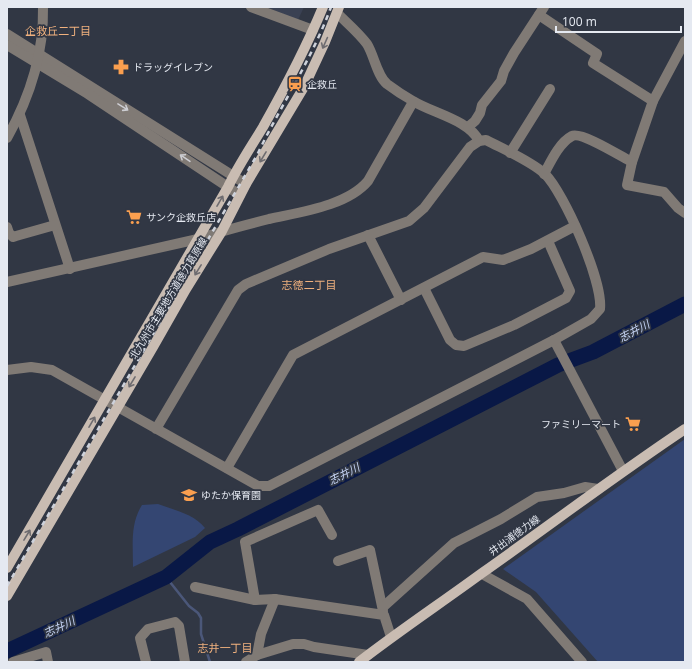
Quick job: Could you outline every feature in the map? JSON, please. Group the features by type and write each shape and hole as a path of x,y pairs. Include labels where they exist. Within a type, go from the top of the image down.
{"main road":[{"name":"北九州市主要地方道徳力葛原線","path":"7,568 233,176 263,127 313,30 323,7"},
{"name":"北九州市主要地方道徳力葛原線","path":"7,596 186,289 222,231 246,184 304,87 338,10"},
{"name":"井出浦徳力線","path":"359,662 391,637 482,574 622,471 685,429"}],"street":[{"path":"7,138 20,115 39,59 43,32 43,7"},
{"path":"251,7 313,30"},
{"path":"338,10 366,43 386,84 413,102 468,127 476,134 479,141"},
{"path":"468,127 475,121 480,113 482,105 501,81 504,71 514,53 541,11 597,54 593,63 653,101"},
{"path":"7,34 88,94 240,196"},
{"path":"685,41 653,101 632,162 627,185 664,192 678,208 685,213"},
{"path":"7,45 39,59 246,184"},
{"path":"510,153 550,89"},
{"path":"7,282 198,239 222,231 314,209 339,201 358,191 373,174 413,102"},
{"path":"20,115 70,269"},
{"path":"544,174 559,148 575,135 584,137 632,162"},
{"path":"7,370 31,367 52,370 104,400 258,486 269,486 591,320 600,309 600,296 585,247 557,189 544,174 510,153 486,140 479,141 470,147 424,208 409,221 329,249 254,280 238,290 156,429"},
{"path":"7,227 8,233 16,236 55,225"},
{"path":"227,468 293,355 484,257 503,260 548,241 575,226"},
{"path":"368,236 401,300"},
{"path":"424,288 450,340 456,345 464,346 514,325 566,298 570,291 548,241"},
{"path":"554,340 622,471"},
{"path":"383,611 454,543 501,519 537,497 564,493 585,487 598,489"},
{"path":"255,600 245,542 318,510 332,536"},
{"path":"338,561 370,550 383,611 391,637"},
{"path":"482,574 527,599 582,662"},
{"path":"195,587 255,600 275,599 383,611"},
{"path":"257,655 261,634 275,599"},
{"path":"146,662 140,638 148,629 175,622 179,626 185,662"},
{"path":"246,662 257,655 292,644 304,644 314,647 368,655"},
{"path":"13,662 46,652 48,662"}],"shaded area":[{"path":"266,7 304,7 298,20"},
{"path":"685,439 685,662 598,662 536,592 503,569"},
{"path":"158,504 190,516 205,528 195,537 133,567 133,535 138,512 142,505"}],"waterway":[{"name":"志井川","path":"7,651 166,577 210,542 558,365 593,352 685,304"},
{"path":"166,577 189,606 198,613 201,618 201,634 210,662"}],"railway":[{"path":"7,586 257,155 306,63 331,7"}],"place":[{"name":"ドラッグイレブン","path":"121,67"},
{"name":"企救丘","path":"295,84"},
{"name":"サンク企救丘店","path":"134,217"},
{"name":"ファミリーマート","path":"633,424"},
{"name":"ゆたか保育園","path":"189,495"}],"district":[{"name":"企救丘二丁目","path":"58,31"},
{"name":"志徳二丁目","path":"309,285"},
{"name":"志井一丁目","path":"225,648"}]}
